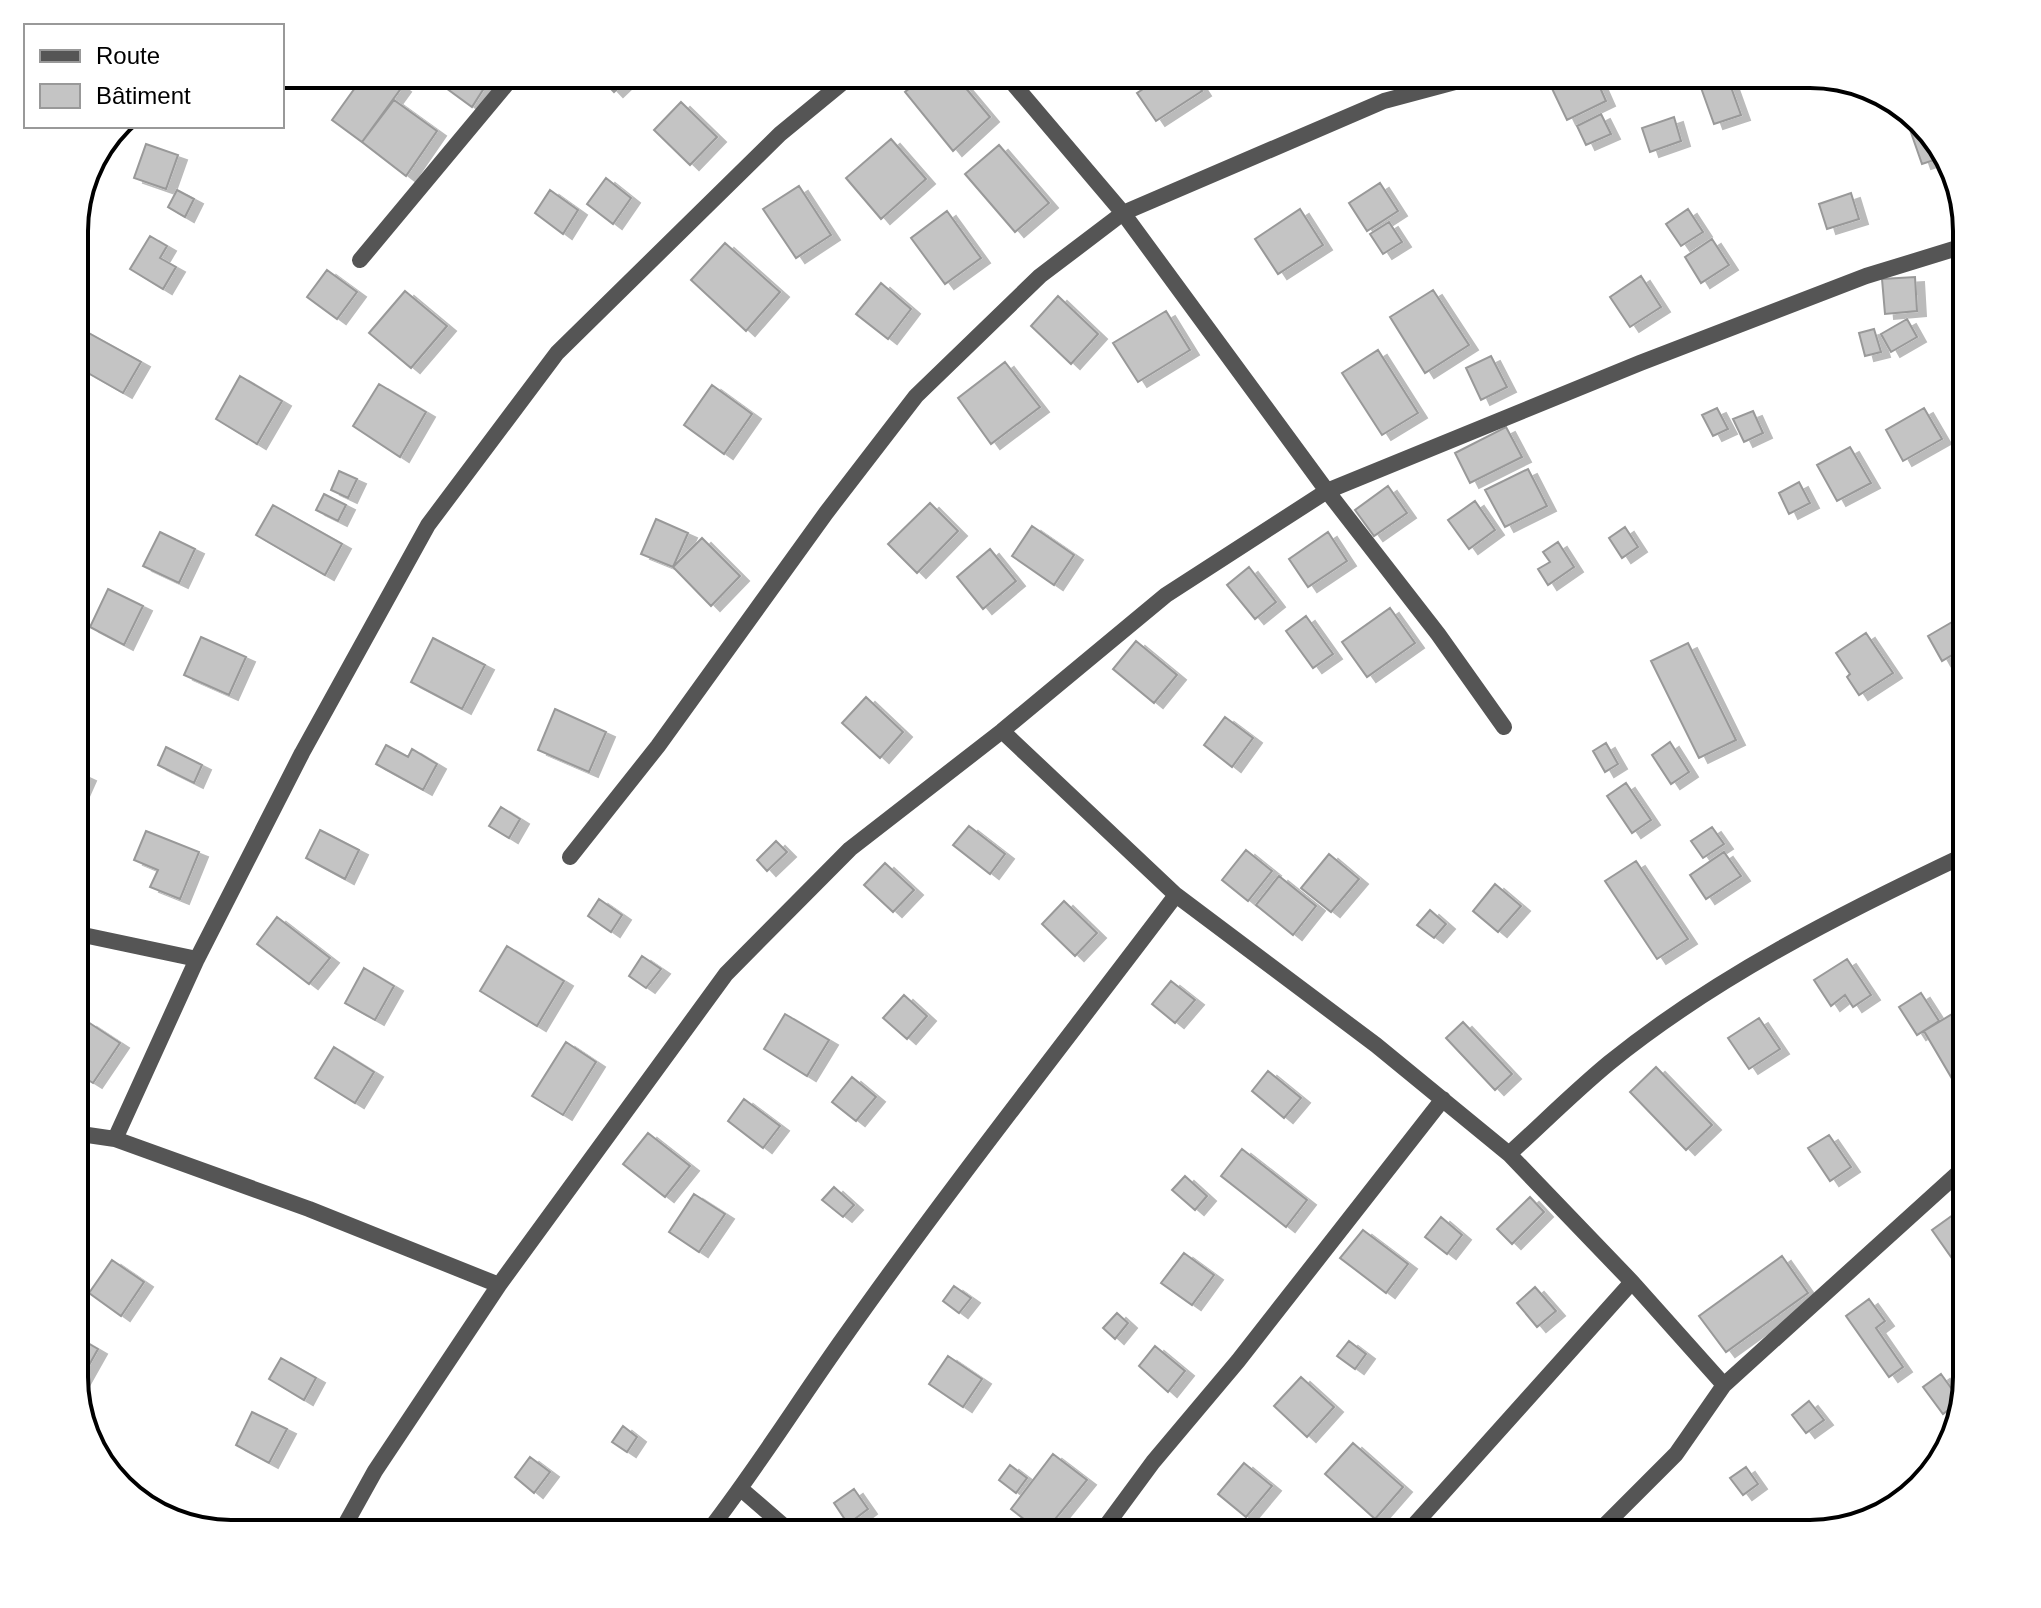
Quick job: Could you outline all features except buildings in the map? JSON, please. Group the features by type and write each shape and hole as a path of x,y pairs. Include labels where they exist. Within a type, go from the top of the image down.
{"street":[{"path":"360,260 503,88"},
{"path":"115,1139 197,959 302,753 428,525 557,353 780,134 836,88"},
{"path":"1017,88 1123,213 1504,727"},
{"path":"570,857 658,746 826,513 916,396 1040,276 1123,213 1384,101 1433,88"},
{"path":"348,1520 375,1471 499,1285 726,974 850,849 1002,731 1166,595 1327,491 1640,363 1852,281 1953,249"},
{"path":"1002,731 1176,895 1376,1045 1509,1154 1632,1282 1724,1385"},
{"path":"1509,1154 1610,1063 1723,982 1882,894 1953,861"},
{"path":"717,1520 854,1324 1176,895"},
{"path":"88,936 197,959"},
{"path":"1110,1520 1153,1462 1238,1361 1443,1099"},
{"path":"88,1135 115,1139 309,1209 499,1285"},
{"path":"1610,1520 1676,1454 1724,1385 1953,1178"},
{"path":"1419,1520 1632,1282"},
{"path":"741,1489 777,1520"}]}
